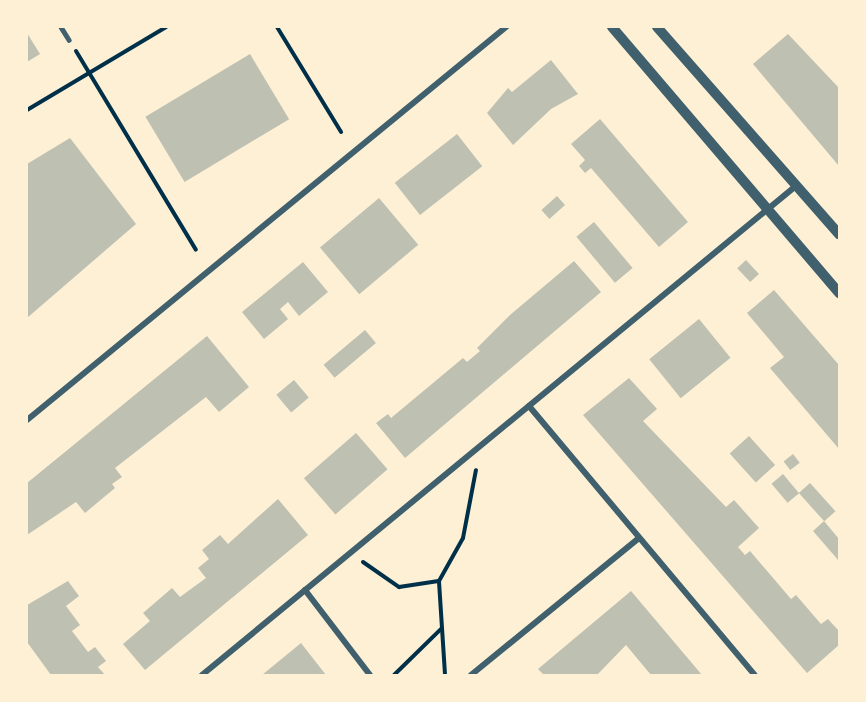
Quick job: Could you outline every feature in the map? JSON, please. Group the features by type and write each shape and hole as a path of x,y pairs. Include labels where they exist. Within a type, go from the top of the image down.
{"street":[{"path":"27,420 506,27"},
{"path":"612,27 839,293"},
{"path":"657,27 839,234"},
{"path":"202,675 796,185"},
{"path":"529,406 754,675"},
{"path":"471,675 638,539"},
{"path":"305,590 370,675"}],"lane":[{"path":"61,27 69,40"}],"path":[{"path":"27,110 166,27"},
{"path":"277,27 341,132"},
{"path":"69,40 196,250"},
{"path":"445,675 439,581 463,538 481,446"},
{"path":"350,553 399,587 439,581"},
{"path":"394,675 442,628"}],"building":[{"path":"27,33 40,54 27,62"},
{"path":"788,34 839,88 839,166 753,64"},
{"path":"250,54 289,119 185,182 145,117"},
{"path":"551,60 578,94 551,109 513,145 487,113 508,88 512,92"},
{"path":"600,119 688,222 659,247 591,168 585,173 579,166 585,160 571,144"},
{"path":"457,134 482,166 420,215 395,183"},
{"path":"70,138 136,224 27,318 27,164"},
{"path":"557,196 565,205 549,219 541,210"},
{"path":"379,198 418,245 359,294 320,247"},
{"path":"594,222 633,268 615,283 576,237"},
{"path":"746,260 759,274 750,282 737,268"},
{"path":"574,261 601,292 405,458 376,423 388,414 391,418 463,358 467,362 480,351 477,348 510,315"},
{"path":"303,262 328,292 299,316 288,302 280,309 288,319 264,339 242,312"},
{"path":"774,290 839,365 839,449 770,368 784,357 747,313"},
{"path":"699,319 730,358 681,398 649,359"},
{"path":"365,330 376,343 335,378 324,365"},
{"path":"207,336 249,387 219,412 206,397 115,468 122,477 112,484 115,488 85,513 76,502 27,535 27,483"},
{"path":"629,378 657,409 643,421 726,507 734,500 759,528 738,547 745,555 750,551 791,599 796,595 821,624 828,619 839,631 839,645 807,673 583,415"},
{"path":"294,380 309,398 291,412 276,395"},
{"path":"356,433 387,469 335,514 304,478"},
{"path":"749,436 775,465 756,482 730,453"},
{"path":"793,454 800,463 790,470 784,461"},
{"path":"783,474 799,493 788,503 772,484"},
{"path":"810,483 835,511 824,521 799,493"},
{"path":"278,499 308,535 145,670 123,644 150,621 143,613 172,588 180,597 206,578 198,568 209,559 202,550 220,535 228,544"},
{"path":"824,521 839,539 839,561 813,531"},
{"path":"68,581 79,596 66,606 80,625 72,631 88,652 95,647 106,661 98,667 105,675 51,675 27,642 27,605"},
{"path":"631,591 702,675 651,675 626,645 597,675 544,675 538,669"},
{"path":"301,643 326,675 262,675"}]}
